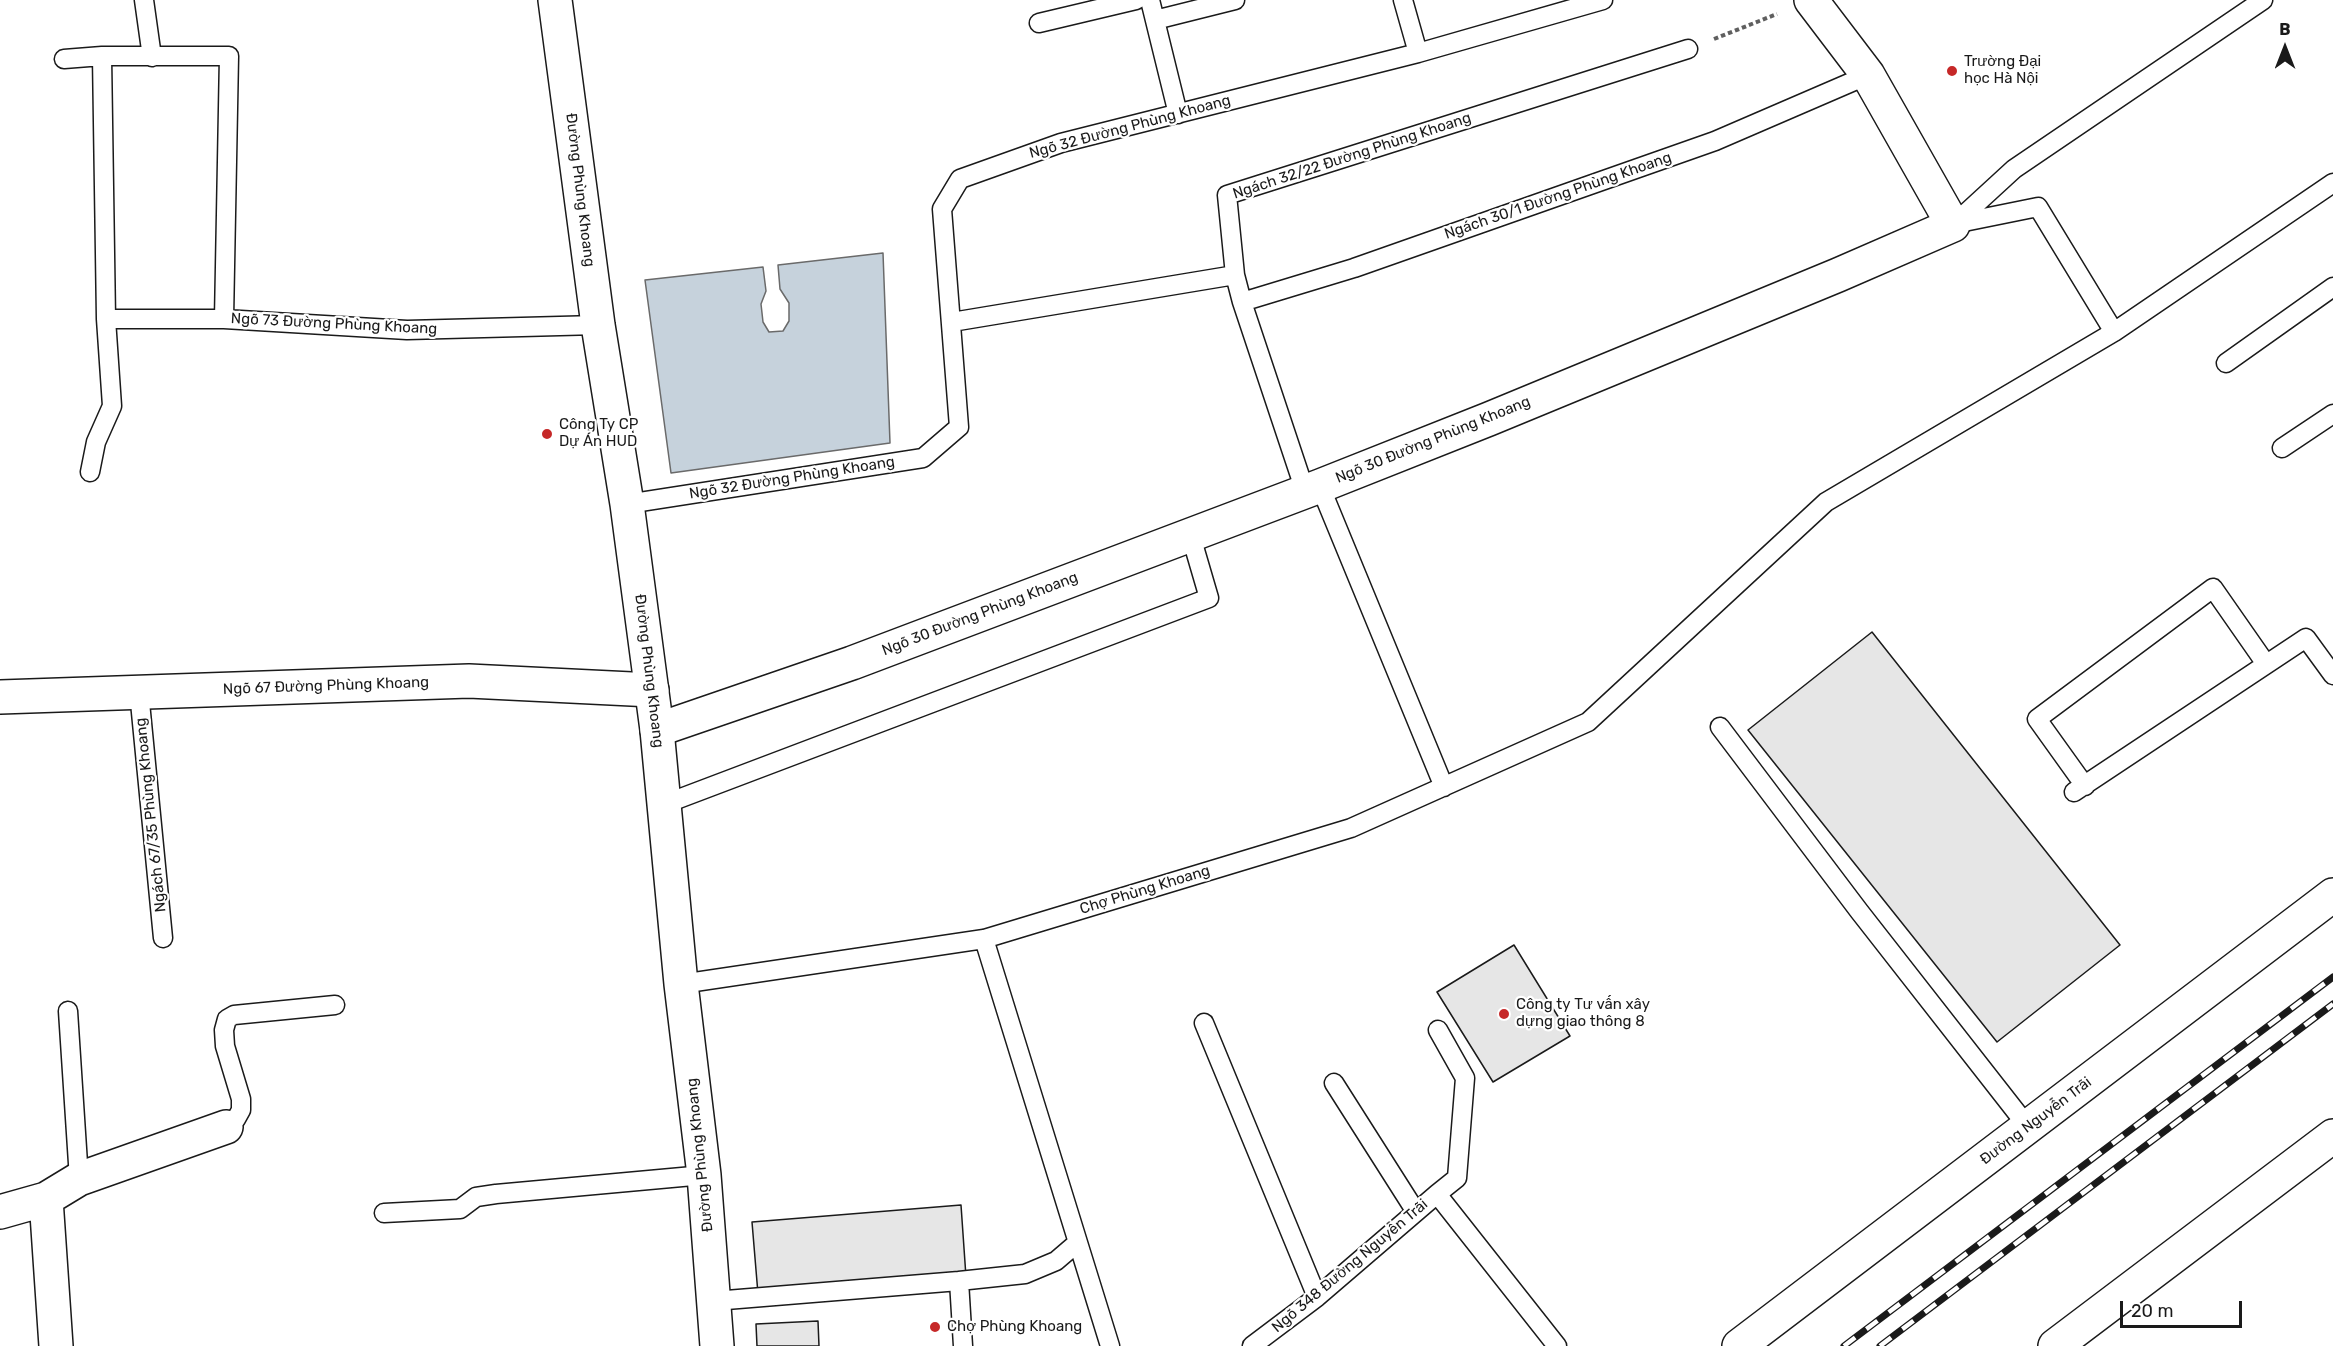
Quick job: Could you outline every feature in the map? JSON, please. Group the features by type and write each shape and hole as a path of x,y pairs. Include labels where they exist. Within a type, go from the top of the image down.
{"main road":[{"name":"Đường Phùng Khoang","path":"555,0 598,325 627,504 657,729 681,984 704,1175 717,1346"},
{"path":"1811,0 1868,75 1953,225"},
{"name":"Ngõ 30 Đường Phùng Khoang","path":"657,729 852,663 1313,488 1788,295 1953,225"},
{"name":"Ngõ 67 Đường Phùng Khoang","path":"0,697 469,681 651,690"},
{"name":"Đường Nguyễn Trãi","path":"1739,1346 2028,1127 2327,912"},
{"path":"0,1212 46,1199 79,1179 226,1127"},
{"path":"2072,1341 2333,1136"},
{"path":"46,1199 56,1346"}],"lane":[{"path":"144,0 152,57"},
{"path":"1039,23 1136,0"},
{"path":"1150,0 1178,114"},
{"path":"1155,20 1235,0"},
{"path":"1403,0 1418,53"},
{"name":"Ngõ 32 Đường Phùng Khoang","path":"627,504 923,458 959,427 942,209 960,179 1061,143 1418,53 1603,0"},
{"path":"1953,225 2014,168 2263,0"},
{"name":"Ngách 32/22 Đường Phùng Khoang","path":"1236,275 1227,195 1688,49"},
{"path":"90,472 96,442 112,406 106,319 102,56"},
{"path":"64,59 102,56 229,56 224,319"},
{"name":"Ngách 30/1 Đường Phùng Khoang","path":"1242,302 1354,268 1715,141 1868,75"},
{"name":"Chợ Phùng Khoang","path":"681,984 984,939 1351,828 1588,722 1826,502 2114,332 2333,183"},
{"path":"1953,225 2038,207 2114,332"},
{"path":"952,322 1236,275 1242,302 1313,488 1444,787"},
{"path":"2226,363 2333,287"},
{"name":"Ngõ 73 Đường Phùng Khoang","path":"106,319 224,319 407,330 598,325"},
{"path":"2282,448 2333,414"},
{"path":"665,804 1209,598 1190,534"},
{"path":"2266,664 2213,588 2037,719 2079,789 2306,638 2333,675"},
{"name":"Ngách 67/35 Phùng Khoang","path":"139,692 163,938"},
{"path":"1720,727 1859,911 2028,1127"},
{"path":"984,939 1110,1346"},
{"path":"226,1127 242,1110 242,1099 225,1046 224,1030 228,1019 234,1015 335,1005"},
{"path":"68,1011 79,1179"},
{"path":"1204,1023 1317,1297"},
{"path":"1437,1194 1457,1178 1465,1078 1438,1030"},
{"path":"1334,1083 1416,1212"},
{"path":"384,1214 460,1209 476,1197 496,1194 704,1175"},
{"name":"Ngõ 348 Đường Nguyễn Trãi","path":"1252,1346 1317,1297 1437,1194 1557,1346"},
{"path":"714,1301 1025,1274 1056,1261 1077,1243"},
{"path":"959,1281 963,1346"}],"path":[{"path":"1688,49 1811,0"}],"shaded area":[{"path":"883,253 890,443 671,473 645,280 763,267 766,291 761,304 763,322 769,332 783,331 789,321 789,303 780,289 778,265"}],"building":[{"path":"1872,632 2120,945 1997,1042 1748,730"},
{"name":"Công ty Tư vấn xây dựng giao thông 8","path":"1514,945 1570,1036 1493,1082 1437,992"},
{"path":"961,1205 966,1277 758,1294 752,1222"},
{"path":"818,1321 819,1346 757,1346 756,1324"}],"railway":[{"path":"1844,1346 2333,977"},
{"path":"1880,1346 2333,1004"}],"place":[{"name":"Trường Đại học Hà Nội","path":"1952,71"},
{"name":"Công Ty CP Dự Án HUD","path":"547,434"},
{"name":"Công ty Tư vấn xây dựng giao thông 8","path":"1504,1014"},
{"name":"Chợ Phùng Khoang","path":"935,1327"}]}
